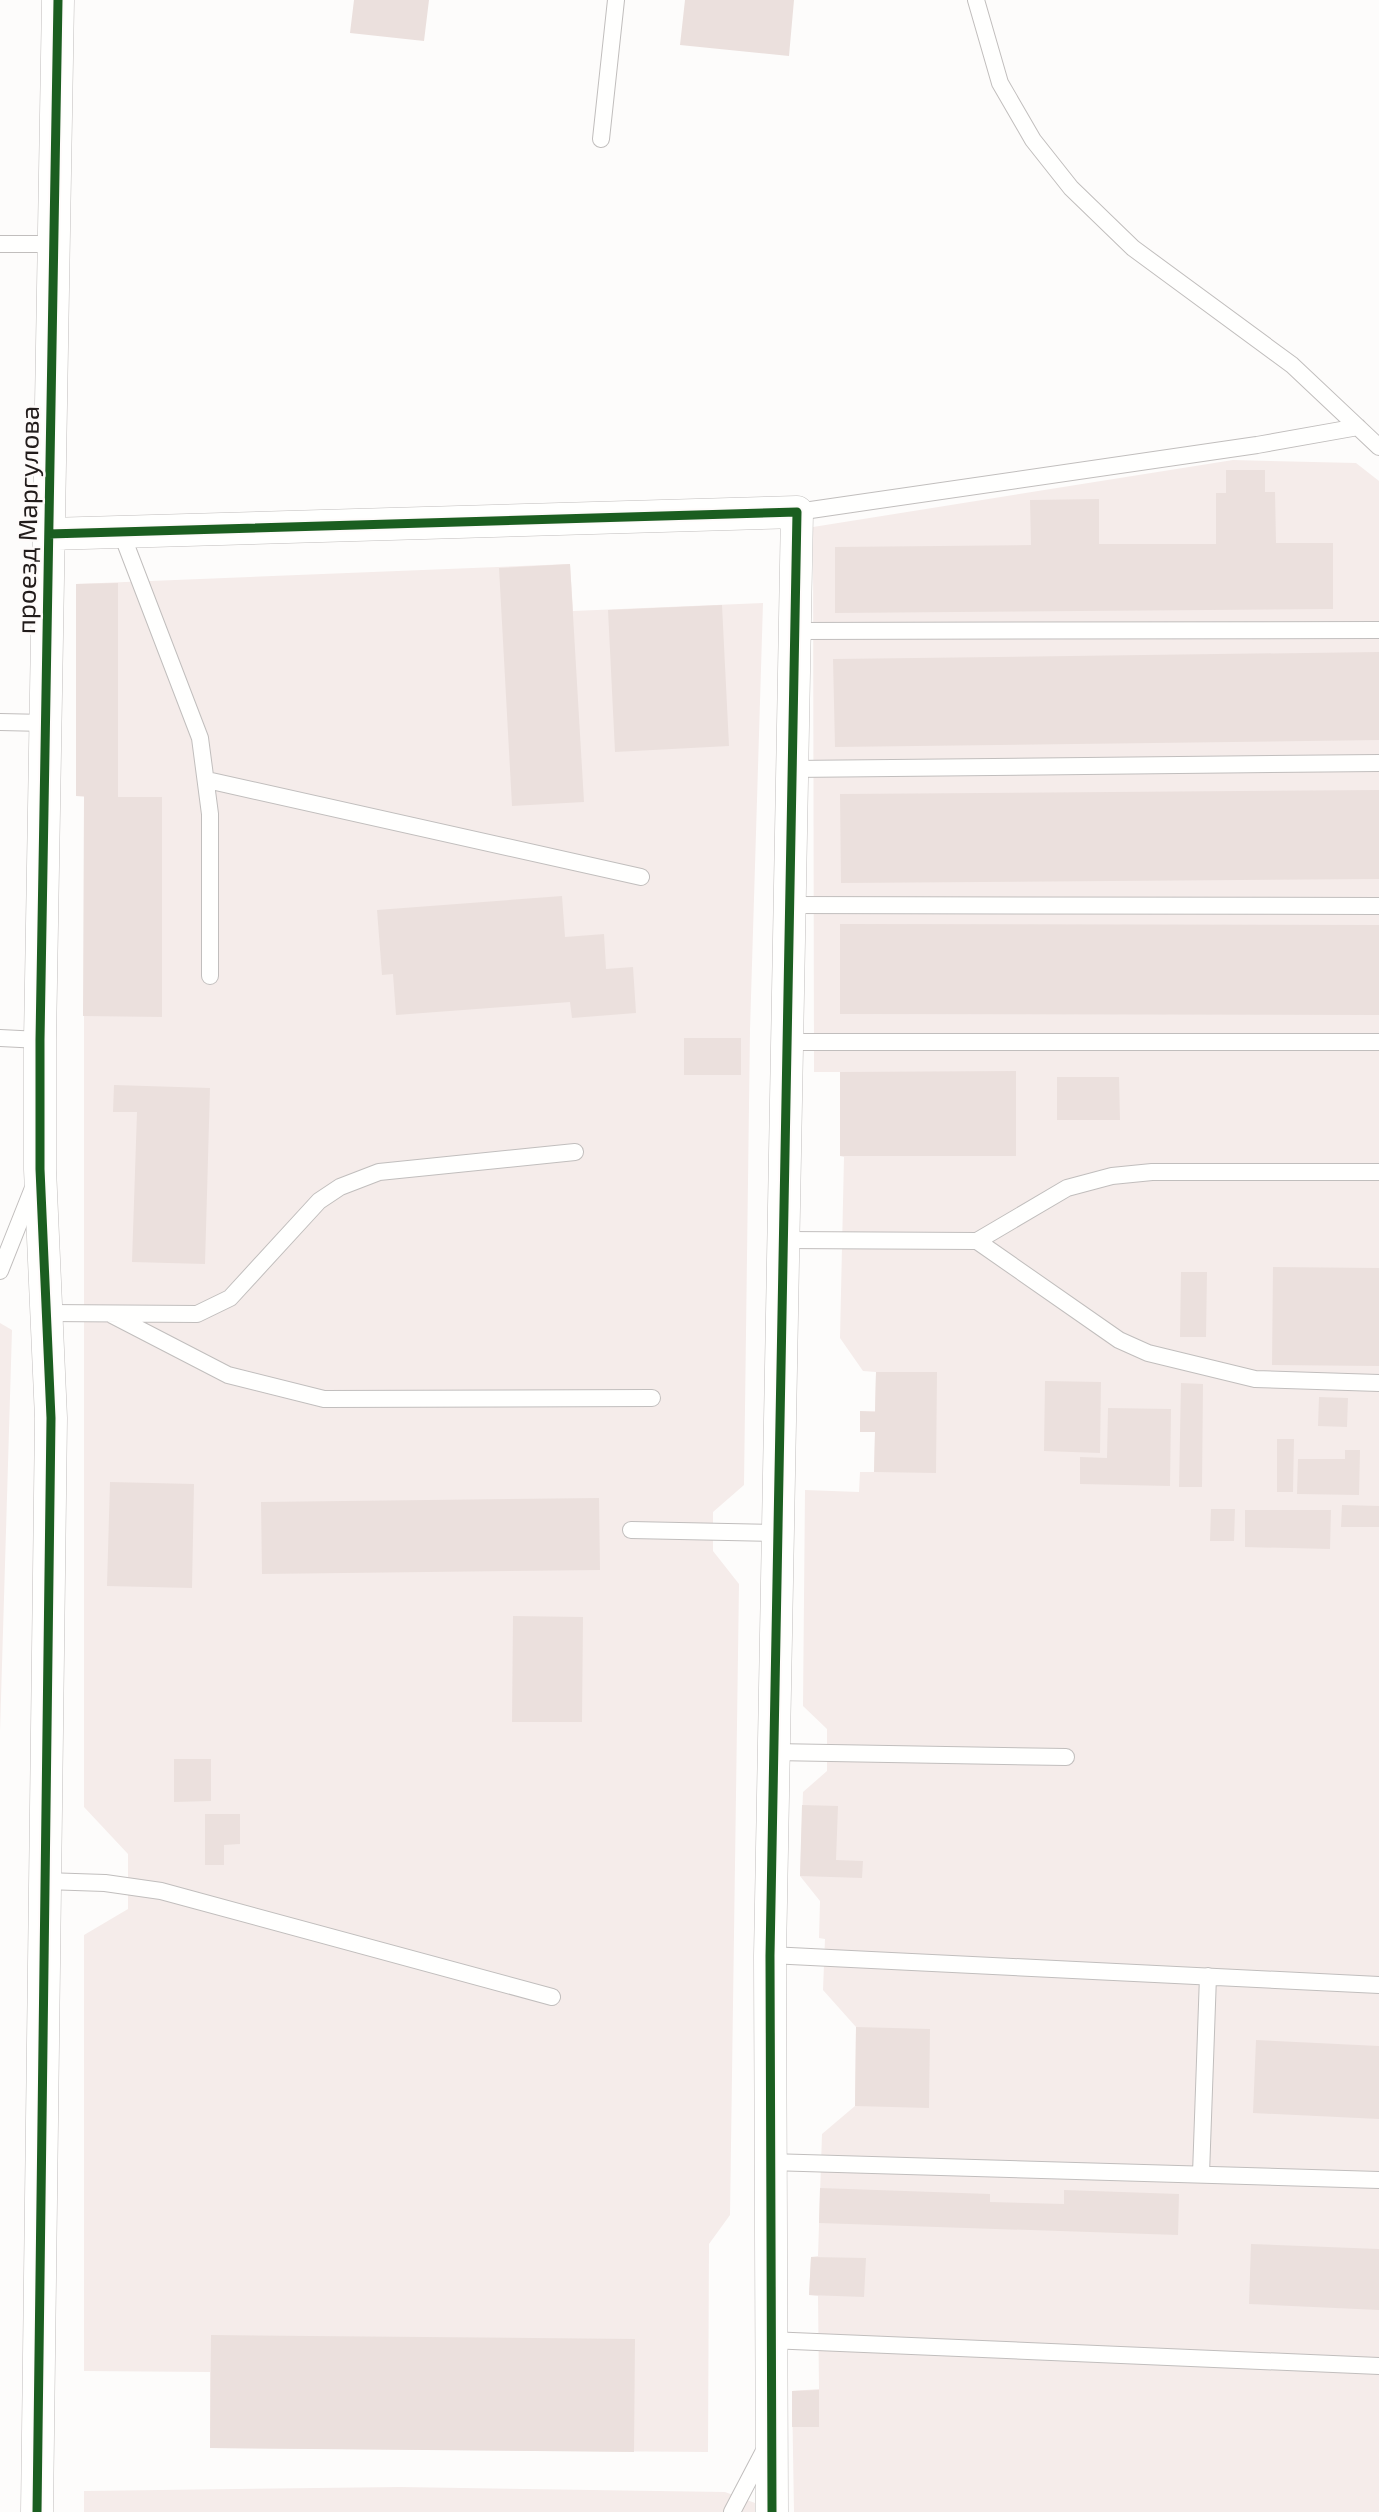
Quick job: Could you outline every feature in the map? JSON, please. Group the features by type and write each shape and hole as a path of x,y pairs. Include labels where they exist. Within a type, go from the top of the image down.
{"street":[{"name":"проезд Маргулова","path":"37,2512 51,1419 40,1170 40,1040 58,0"},
{"path":"49,534 797,512 770,1955 769,2340 772,2512"}],"lane":[{"path":"601,139 616,0"},
{"path":"976,0 1000,83 1033,140 1071,188 1133,248 1292,365 1379,447"},
{"path":"0,244 55,244"},
{"path":"797,512 1358,428"},
{"path":"121,532 200,738 207,780 210,976"},
{"path":"795,631 1379,630"},
{"path":"0,722 46,723"},
{"path":"792,769 1379,763"},
{"path":"207,780 641,877"},
{"path":"790,905 1379,906"},
{"path":"0,1038 40,1040"},
{"path":"788,1042 1379,1042"},
{"path":"47,1313 197,1314 230,1298 318,1201 340,1187 379,1172 575,1152"},
{"path":"0,1271 40,1170"},
{"path":"783,1240 977,1241 1067,1188 1112,1176 1152,1172 1379,1172"},
{"path":"977,1241 1119,1340 1148,1353 1255,1379 1379,1383"},
{"path":"111,1314 228,1375 324,1399 652,1398"},
{"path":"631,1530 776,1532"},
{"path":"773,1752 1066,1757"},
{"path":"45,1881 105,1883 161,1891 552,1997"},
{"path":"770,1955 1379,1984"},
{"path":"1202,2174 1208,1976"},
{"path":"769,2162 1379,2180"},
{"path":"769,2340 1379,2365"},
{"path":"733,2512 771,2438"}],"shaded area":[{"path":"1233,460 1356,463 1379,481 1379,2512 794,2512 792,2391 819,2389 818,2296 809,2295 811,2257 818,2256 822,2134 855,2106 856,2027 823,1990 825,1939 819,1938 820,1901 800,1876 803,1792 827,1771 827,1729 803,1706 805,1490 859,1492 860,1472 874,1472 875,1432 860,1432 860,1411 875,1411 876,1372 863,1371 840,1338 844,1157 840,1156 840,1072 814,1072 813,527"},
{"path":"570,564 573,611 763,603 750,1030 744,1485 713,1512 713,1551 739,1584 730,2215 709,2244 708,2452 210,2448 210,2372 84,2371 84,1935 128,1909 128,1854 84,1807 84,797 76,796 76,584"},
{"path":"0,1323 12,1330 0,1732"},
{"path":"400,2487 725,2492 755,2503 755,2512 84,2512 84,2491"}],"building":[{"path":"354,0 429,0 424,41 350,33"},
{"path":"685,0 794,0 789,56 680,45"},
{"path":"1226,470 1265,470 1265,492 1275,492 1276,543 1333,543 1333,609 835,613 835,547 1031,545 1030,500 1099,499 1099,544 1216,544 1216,493 1226,493"},
{"path":"570,564 584,802 512,806 499,568"},
{"path":"118,583 118,797 162,797 162,1017 83,1016 84,796 76,796 76,584"},
{"path":"722,605 729,746 615,752 608,610"},
{"path":"1379,652 1379,740 835,747 833,659"},
{"path":"1379,790 1379,879 841,883 840,794"},
{"path":"562,896 565,937 604,934 606,969 633,967 636,1013 572,1018 570,1002 396,1015 393,974 382,975 377,910"},
{"path":"840,924 1379,925 1379,1015 840,1014"},
{"path":"684,1038 741,1038 741,1075 684,1075"},
{"path":"1016,1071 1016,1156 840,1156 840,1072"},
{"path":"1057,1077 1119,1077 1120,1120 1057,1120"},
{"path":"114,1085 210,1088 205,1264 132,1262 137,1112 113,1112"},
{"path":"1273,1267 1379,1268 1379,1366 1272,1365"},
{"path":"1181,1272 1207,1272 1206,1337 1180,1337"},
{"path":"876,1372 937,1372 936,1473 874,1472 875,1432 860,1432 860,1411 875,1412"},
{"path":"1045,1381 1101,1382 1100,1453 1044,1451"},
{"path":"1181,1383 1203,1384 1202,1487 1179,1487"},
{"path":"1319,1397 1348,1398 1347,1427 1318,1426"},
{"path":"1108,1408 1171,1409 1170,1486 1080,1484 1080,1457 1107,1458"},
{"path":"1277,1439 1294,1439 1293,1492 1277,1492"},
{"path":"1345,1450 1360,1450 1359,1495 1297,1494 1298,1459 1345,1459"},
{"path":"110,1482 194,1484 192,1588 107,1586"},
{"path":"599,1498 600,1570 262,1574 261,1502"},
{"path":"1342,1505 1379,1506 1379,1527 1341,1527"},
{"path":"1211,1509 1235,1509 1234,1541 1210,1541"},
{"path":"1245,1510 1331,1510 1330,1549 1245,1547"},
{"path":"513,1616 583,1617 582,1722 512,1722"},
{"path":"174,1759 211,1759 211,1801 174,1802"},
{"path":"802,1805 838,1806 836,1860 863,1861 862,1878 800,1876"},
{"path":"205,1814 240,1814 240,1844 224,1845 224,1865 205,1865"},
{"path":"856,2027 930,2029 929,2108 855,2106"},
{"path":"1256,2040 1379,2046 1379,2119 1253,2113"},
{"path":"820,2188 990,2194 990,2202 1064,2204 1064,2190 1179,2194 1178,2235 819,2223"},
{"path":"1251,2244 1379,2249 1379,2310 1249,2304"},
{"path":"811,2257 866,2258 864,2297 809,2295"},
{"path":"211,2335 635,2339 634,2452 210,2448"},
{"path":"819,2390 819,2427 792,2427 792,2391"}],"cycle path":[{"path":"37,2512 51,1418 40,1169 40,1040 58,0"},
{"path":"49,534 797,512 770,1956 772,2512"}]}
